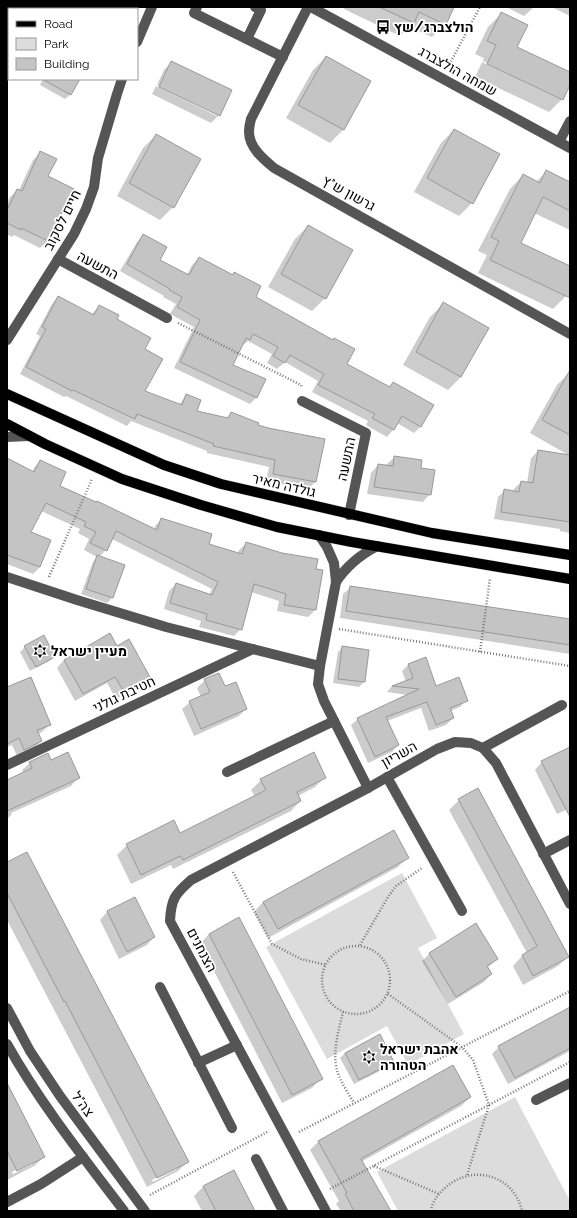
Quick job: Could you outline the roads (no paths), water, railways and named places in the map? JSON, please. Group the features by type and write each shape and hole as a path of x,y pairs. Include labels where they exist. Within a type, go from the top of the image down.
{"main road":[{"name":"גולדה מאיר","path":"7,394 164,465 221,484 349,515 432,533 570,555"},
{"path":"7,424 97,468 122,478 201,505 277,527 319,536 570,579"}],"street":[{"path":"138,40 152,7"},
{"path":"197,7 194,13 283,57"},
{"path":"247,39 261,10 255,7"},
{"name":"גרשון ש\"ץ","path":"310,7 251,119 249,131 251,143 263,159 279,171 570,334"},
{"name":"שמחה הולצברג","path":"310,7 570,148"},
{"name":"חיים לסקוב","path":"7,340 74,234 86,209 94,187 98,158 122,80"},
{"path":"559,142 570,121"},
{"name":"התשעה","path":"58,259 167,318"},
{"name":"התשעה","path":"302,401 366,433 349,515"},
{"path":"7,437 29,436"},
{"path":"319,536 327,547 334,563 336,582 318,684 324,702 368,788"},
{"path":"336,582 347,566 354,560 378,546"},
{"path":"7,577 166,627 320,666"},
{"name":"חטיבת גולני","path":"7,765 253,649"},
{"path":"562,705 483,748 496,763 570,904"},
{"path":"227,772 334,721"},
{"name":"השריון","path":"368,788 437,749 455,742 471,743 483,748"},
{"path":"387,777 462,911"},
{"name":"הצנחנים","path":"324,1210 287,1138 170,921 171,906 175,896 191,880 368,788"},
{"path":"544,854 570,840"},
{"path":"160,987 232,1128"},
{"name":"צה\"ל","path":"7,1008 30,1051 56,1090 145,1211"},
{"path":"7,1044 42,1099 124,1211"},
{"path":"198,1063 237,1045"},
{"path":"536,1100 570,1083"},
{"path":"7,1202 41,1184 83,1157"},
{"path":"256,1160 283,1211"}],"place":[{"name":"הולצברג/שץ","path":"383,27"},
{"name":"מעיין ישראל","path":"40,651"},
{"name":"אהבת ישראל הטהורה","path":"369,1057"}]}
